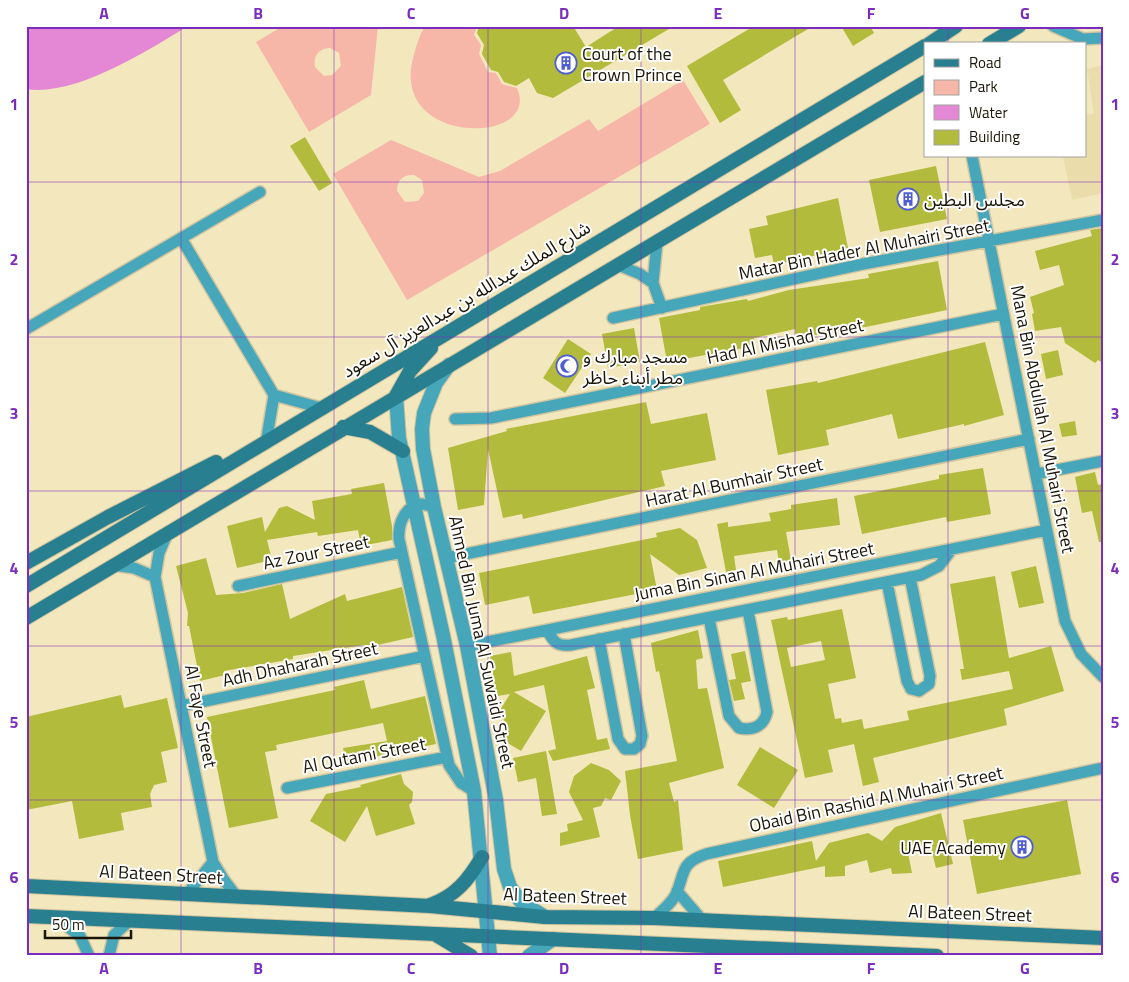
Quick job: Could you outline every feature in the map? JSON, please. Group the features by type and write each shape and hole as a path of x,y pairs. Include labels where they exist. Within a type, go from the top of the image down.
{"main road":[{"path":"932,42 956,26"},
{"path":"992,42 1019,26"},
{"name":"شارع الملك عبدالله بن عبدالعزيز آل سعود","path":"26,586 924,47"},
{"path":"26,618 924,83"},
{"path":"396,396 410,371 452,329"},
{"path":"343,428 370,432 403,451"},
{"path":"26,563 226,457 266,442"},
{"path":"430,906 455,892 468,879 482,856"},
{"name":"Al Bateen Street","path":"26,886 430,906 545,917 654,918 1103,938"},
{"path":"26,916 55,916 128,922 937,956"},
{"path":"436,935 471,956"}],"street":[{"path":"1053,26 1088,40 1103,38"},
{"path":"911,90 924,93"},
{"name":"Mana Bin Abdullah Al Muhairi Street","path":"972,158 1069,633 1081,654 1103,677"},
{"path":"26,329 260,192"},
{"name":"Matar Bin Hader Al Muhairi Street","path":"613,318 863,264 1103,220"},
{"path":"181,238 274,395 266,442"},
{"path":"657,242 654,284 662,308"},
{"path":"618,265 633,270 654,284"},
{"name":"Had Al Mishad Street","path":"455,418 491,418 1004,314"},
{"name":"Ahmed Bin Juma Al Suwaidi Street","path":"449,365 428,399 422,429 434,508 467,646 496,800 506,879 514,893 530,909 545,917"},
{"path":"274,395 321,408"},
{"name":"Ahmed Bin Juma Al Suwaidi Street","path":"396,396 397,423 443,635 474,791 482,856 490,956"},
{"name":"Harat Al Bumhair Street","path":"446,558 1029,439"},
{"path":"1036,474 1103,461"},
{"path":"434,508 427,504 415,506 405,514 400,526 402,552 447,757 456,778 474,791"},
{"name":"Juma Bin Sinan Al Muhairi Street","path":"467,646 1047,530"},
{"name":"Al Faye Street","path":"168,532 159,553 155,578 213,862 237,897"},
{"path":"547,630 554,642 564,646 709,618 910,578 934,570 952,550"},
{"name":"Az Zour Street","path":"238,586 402,552"},
{"path":"113,565 134,568 155,578"},
{"name":"Juma Bin Sinan Al Muhairi Street","path":"886,582 907,682 911,688 919,691 929,684 930,676 910,578"},
{"name":"Juma Bin Sinan Al Muhairi Street","path":"709,618 729,716 740,728 750,729 763,721 767,712 748,610"},
{"path":"599,639 618,739 622,746 634,749 640,744 642,736 624,634"},
{"path":"443,635 457,644 467,646"},
{"name":"Adh Dhaharah Street","path":"181,706 425,656"},
{"name":"Al Qutami Street","path":"288,788 447,757"},
{"name":"Obaid Bin Rashid Al Muhairi Street","path":"654,918 677,891 683,870 693,860 706,854 1103,768"},
{"path":"482,856 494,858 502,855"},
{"path":"187,894 213,862"},
{"path":"677,891 702,920"},
{"path":"55,916 80,936 89,956"},
{"path":"109,956 114,935 128,922"},
{"path":"529,956 553,939"}],"shaded area":[{"path":"1103,65 1103,193 1072,200 1063,158 1086,158 1086,115 1094,114 1087,69"}],"green space":[{"path":"283,26 378,26 371,95 309,132 256,42","holes":["330,48 339,53 341,66 332,75 324,76 315,67 316,56 323,49"]},
{"path":"425,26 477,26 474,35 481,45 479,54 488,72 496,73 502,84 517,88 519,106 509,120 490,127 468,128 444,123 425,110 413,90 412,63"},
{"path":"683,80 710,124 407,300 333,174 391,140 479,177 500,171 589,119 598,131","holes":["414,175 422,180 424,193 418,201 405,202 397,191 401,178"]}],"water":[{"path":"26,26 188,26 110,70 66,86 45,90 26,89"}],"building":[{"name":"Court of the Crown Prince","path":"479,26 573,26 586,47 619,26 674,26 553,98 537,93 529,78 516,86 504,82 498,72 491,70 482,54 484,45 477,33"},
{"path":"754,26 813,26 723,80 741,110 720,123 687,66"},
{"path":"841,26 870,26 874,33 853,46"},
{"path":"305,137 332,183 319,191 290,146"},
{"name":"مجلس البطين","path":"936,166 947,219 880,232 869,180"},
{"path":"838,198 848,248 774,265 772,255 755,258 749,229 768,225 766,216"},
{"path":"1103,228 1103,363 1098,360 1095,363 1065,343 1061,327 1035,331 1032,314 1034,313 1030,297 1064,285 1059,265 1040,270 1035,251 1092,236 1090,230"},
{"path":"938,261 947,310 866,327 796,338 795,329 754,338 755,346 667,362 659,318 700,310 700,307 747,299 748,301 789,290 869,278 868,274"},
{"path":"634,328 640,362 608,368 602,334"},
{"name":"مسجد مبارك و مطر أبناء حاظر","path":"568,339 591,354 565,393 543,378"},
{"path":"985,342 1004,415 964,426 964,424 898,439 892,414 826,430 829,445 778,455 766,390 817,381 818,383"},
{"path":"1058,350 1063,375 1046,379 1041,354"},
{"path":"646,402 651,424 707,413 716,460 661,471 665,486 523,519 522,514 503,518 488,449 484,505 458,510 448,448 507,431 506,429"},
{"path":"1075,421 1077,435 1062,437 1059,424"},
{"path":"983,468 991,514 947,522 946,517 862,534 854,496 939,479 939,475"},
{"path":"1095,472 1098,485 1103,484 1103,542 1099,542 1092,511 1082,513 1075,477"},
{"path":"384,483 392,526 392,540 361,546 358,530 318,536 317,532 267,540 272,560 237,568 227,526 262,517 265,532 279,508 287,506 315,520 312,501 352,494 351,489"},
{"path":"837,498 840,525 786,532 791,560 779,562 777,550 734,556 736,570 726,572 717,524 728,522 728,527 771,521 769,513 791,509 791,505"},
{"path":"680,528 697,540 707,568 679,575 650,554 657,590 533,614 529,596 485,605 479,573 657,537 656,533"},
{"path":"206,558 216,595 243,593 282,584 290,619 345,594 347,601 402,587 413,637 364,648 364,645 293,656 293,659 224,671 225,675 200,681 189,626 187,626 188,613 176,566"},
{"path":"1036,566 1044,603 1019,608 1011,572"},
{"path":"995,576 1009,658 1051,646 1064,691 1004,709 1007,725 873,758 879,782 863,786 854,744 828,750 833,772 805,778 771,620 787,617 788,620 842,609 856,678 828,684 835,719 841,718 842,723 862,719 864,729 909,720 907,711 1013,689 1009,671 962,680 960,669 964,669 950,584","holes":["821,641 825,660 791,667 787,648"]},
{"path":"698,630 703,658 696,660 698,689 707,688 724,768 669,783 674,802 678,800 683,850 638,859 625,771 677,761 659,671 656,672 651,643"},
{"path":"745,651 751,681 741,683 745,699 734,701 729,680 736,679 731,654"},
{"path":"511,652 514,676 587,656 595,688 587,690 597,740 607,738 610,749 553,761 548,751 556,749 544,685 514,692 546,711 521,751 499,738 506,725 500,710 510,694 491,697 488,676 493,675 490,656"},
{"path":"364,680 371,709 425,696 436,744 346,763 343,748 387,741 383,723 276,745 277,750 265,752 278,818 229,828 207,717 335,690 334,687"},
{"path":"121,695 124,708 167,698 178,748 161,752 167,782 154,785 150,794 152,807 121,813 124,830 79,839 72,801 26,810 26,717"},
{"path":"760,747 798,770 774,808 737,785"},
{"path":"546,751 557,814 542,816 536,778 518,782 513,758"},
{"path":"591,763 609,770 621,781 611,800 605,798 601,806 593,808 600,837 560,846 560,833 568,831 567,824 583,820 569,792 574,776"},
{"path":"401,774 404,784 413,792 412,802 409,805 415,824 376,836 367,806 345,842 310,821 326,794 361,787 360,785"},
{"name":"UAE Academy","path":"1067,800 1081,874 977,894 963,820"},
{"path":"941,813 953,864 936,868 931,848 908,853 912,873 892,874 891,868 870,873 867,860 845,866 845,876 825,877 825,866 723,887 718,861 812,841 816,861 829,843 868,833 882,841 895,827"}],"place":[{"name":"Court of the Crown Prince","path":"566,63"},
{"name":"مجلس البطين","path":"908,199"},
{"name":"مسجد مبارك و مطر أبناء حاظر","path":"567,366"},
{"name":"UAE Academy","path":"1022,847"}]}
